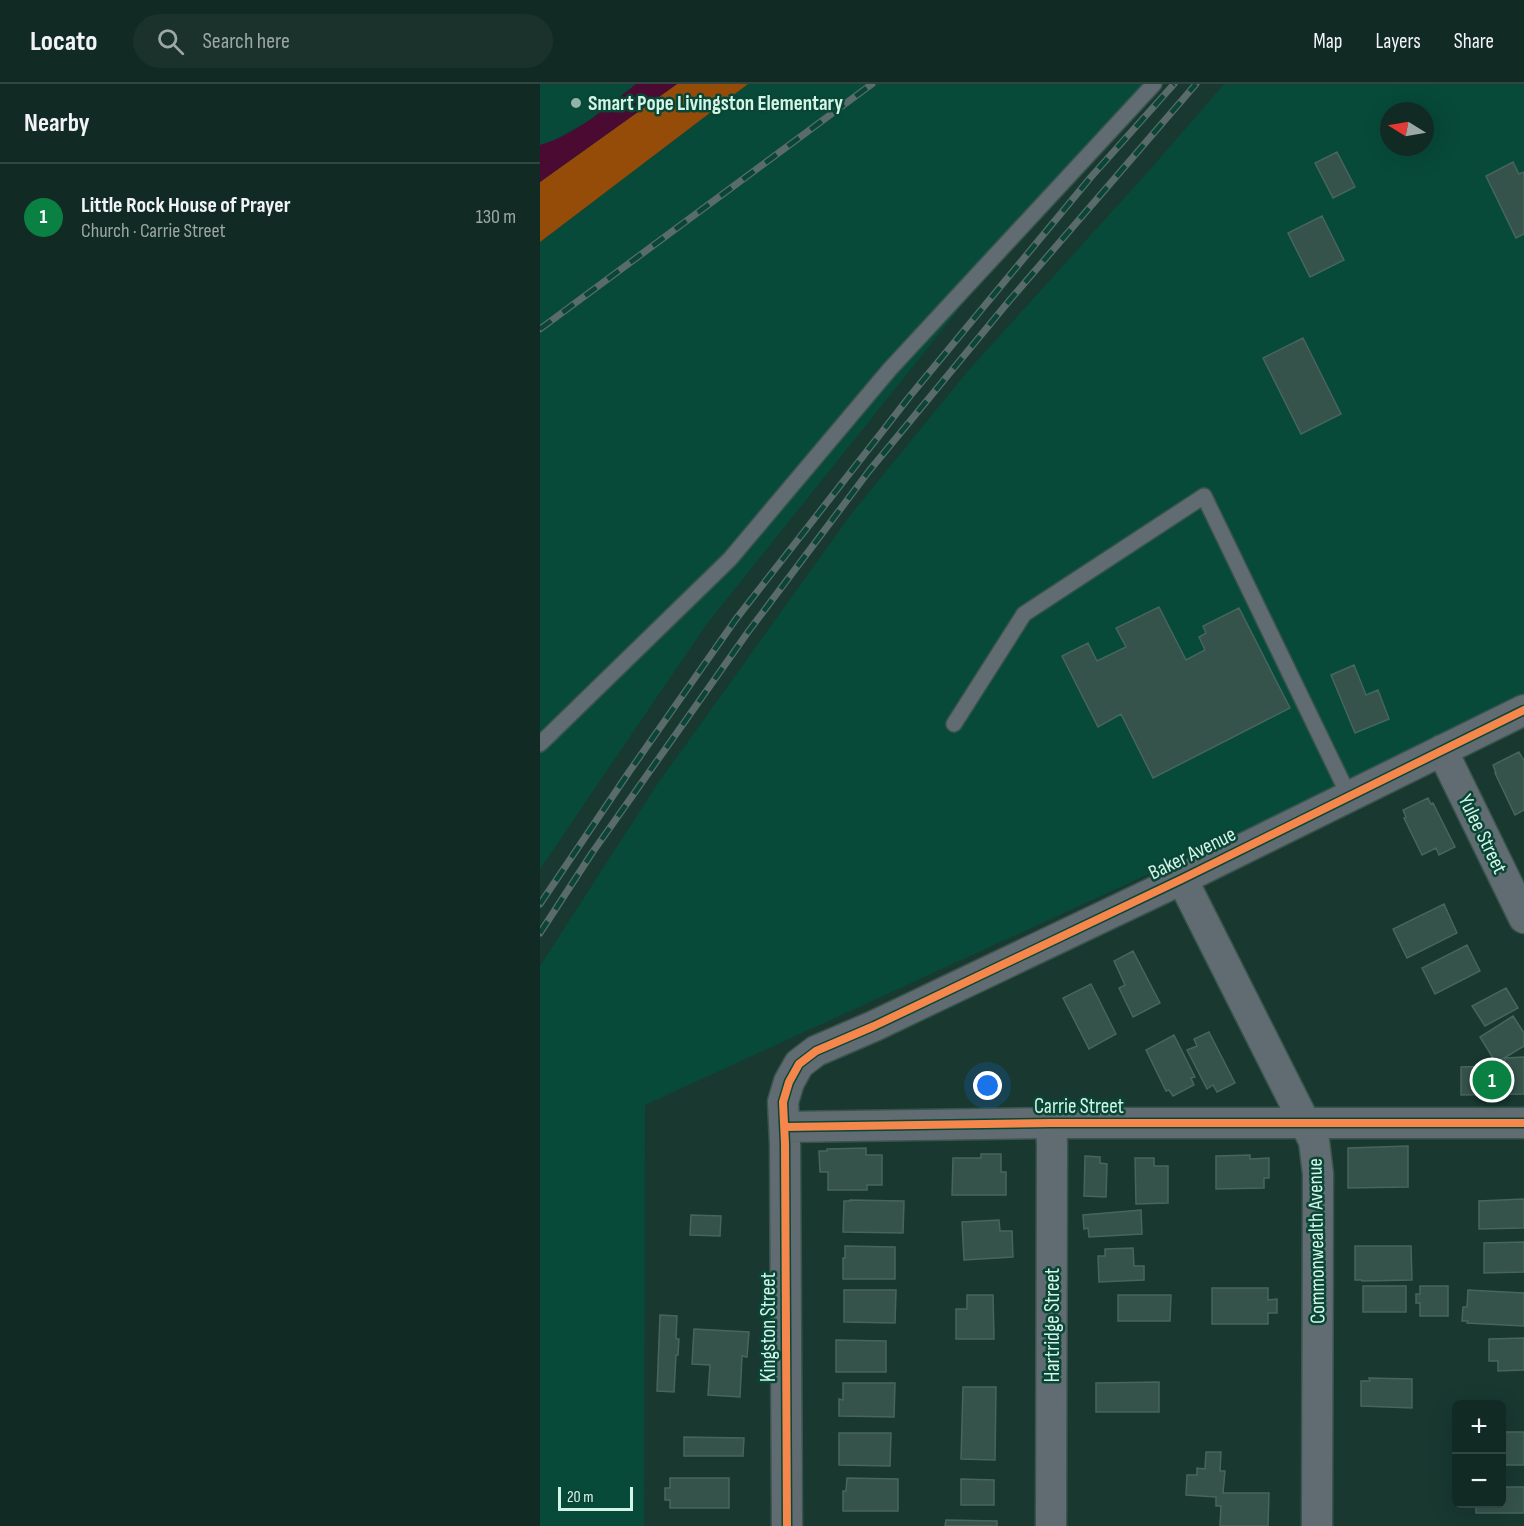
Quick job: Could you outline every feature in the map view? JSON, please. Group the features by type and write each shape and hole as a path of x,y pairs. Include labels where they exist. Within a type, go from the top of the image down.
{"street":[{"name":"Baker Avenue","path":"785,1128 783,1102 789,1083 799,1064 816,1051 874,1026 1182,879 1524,710"},
{"name":"Yulee Street","path":"1442,750 1524,918"},
{"name":"Commonwealth Avenue","path":"1182,879 1314,1141 1318,1174 1317,1526"},
{"name":"Carrie Street","path":"785,1128 1051,1124 1524,1124"},
{"name":"Hartridge Street","path":"1051,1124 1051,1526"},
{"name":"Kingston Street","path":"785,1128 787,1526"}],"lane":[{"path":"540,744 730,559 890,369 1154,84"},
{"path":"954,724 1024,614 1204,496 1349,796"}],"shaded area":[{"name":"Smart Pope Livingston Elementary","path":"540,84 636,84 587,122 540,145"},
{"path":"636,84 677,84 540,182 540,145 578,128"},
{"path":"677,84 748,84 540,242 540,182"},
{"path":"748,84 1157,84 979,284 706,625 540,869 540,242"},
{"path":"1224,84 1524,84 1524,698 1439,741 645,1105 644,1526 540,1526 540,966 656,786 852,513 967,372"}],"building":[{"path":"1337,152 1355,187 1333,198 1315,163"},
{"path":"1513,162 1519,174 1524,172 1524,234 1516,238 1486,176"},
{"path":"1322,216 1344,260 1310,277 1288,233"},
{"path":"1303,338 1341,414 1301,434 1263,358"},
{"path":"1159,607 1186,660 1205,650 1199,637 1206,633 1203,626 1239,608 1290,708 1153,778 1121,714 1098,727 1062,656 1088,643 1097,661 1126,647 1116,628"},
{"path":"1354,665 1366,695 1378,690 1389,719 1355,733 1331,675"},
{"path":"1519,752 1524,759 1524,810 1515,815 1493,765"},
{"path":"1428,798 1431,804 1433,803 1455,847 1439,855 1436,848 1422,855 1404,818 1406,817 1403,810"},
{"path":"1444,904 1457,933 1407,958 1393,929"},
{"path":"1467,945 1480,971 1435,994 1422,968"},
{"path":"1133,951 1160,1003 1133,1017 1119,988 1125,985 1114,961"},
{"path":"1091,984 1116,1034 1089,1049 1063,998"},
{"path":"1506,988 1518,1008 1485,1026 1472,1006"},
{"path":"1513,1016 1524,1033 1524,1046 1496,1063 1480,1037"},
{"path":"1209,1032 1235,1083 1217,1092 1213,1085 1207,1089 1187,1050 1197,1046 1194,1039"},
{"path":"1174,1035 1195,1077 1191,1078 1194,1085 1173,1096 1169,1090 1166,1091 1146,1050"},
{"path":"1524,1057 1524,1094 1461,1095 1461,1067 1494,1066 1505,1061 1505,1058"},
{"path":"1408,1146 1408,1187 1348,1188 1348,1148"},
{"path":"866,1148 866,1155 882,1155 882,1185 867,1185 867,1190 828,1190 828,1172 820,1172 819,1151"},
{"path":"981,1154 1001,1154 1001,1172 1006,1172 1006,1195 952,1195 953,1158 981,1158"},
{"path":"1250,1155 1250,1159 1269,1158 1269,1178 1264,1178 1264,1188 1216,1189 1216,1156"},
{"path":"1085,1156 1100,1157 1100,1163 1107,1164 1106,1197 1084,1196"},
{"path":"1135,1158 1154,1158 1154,1166 1168,1166 1168,1203 1136,1204"},
{"path":"1524,1199 1524,1228 1479,1229 1479,1201"},
{"path":"844,1201 904,1201 903,1233 843,1232"},
{"path":"1141,1210 1142,1234 1089,1237 1088,1228 1084,1229 1083,1215"},
{"path":"691,1215 721,1216 720,1236 690,1235"},
{"path":"999,1220 1000,1231 1012,1231 1013,1257 964,1260 962,1222"},
{"path":"1524,1242 1524,1272 1484,1273 1484,1243"},
{"path":"845,1246 895,1247 895,1279 843,1279"},
{"path":"1355,1246 1411,1246 1412,1280 1355,1280"},
{"path":"1133,1248 1134,1266 1144,1266 1144,1280 1099,1282 1098,1256 1105,1256 1105,1249"},
{"path":"1363,1286 1406,1286 1406,1312 1363,1312"},
{"path":"1420,1286 1448,1286 1448,1316 1420,1316 1420,1303 1416,1303 1416,1294 1420,1294"},
{"path":"1212,1288 1268,1288 1268,1300 1277,1299 1277,1313 1268,1313 1268,1324 1212,1324"},
{"path":"844,1290 896,1290 895,1323 844,1322"},
{"path":"1468,1290 1524,1293 1524,1326 1462,1321 1463,1307 1467,1307"},
{"path":"967,1295 993,1295 994,1339 956,1339 956,1309 967,1309"},
{"path":"1118,1295 1171,1295 1170,1321 1118,1321"},
{"path":"660,1315 677,1316 676,1339 679,1339 674,1392 657,1391"},
{"path":"694,1329 749,1332 747,1357 742,1356 740,1397 708,1395 710,1365 692,1364"},
{"path":"1524,1338 1524,1370 1498,1371 1498,1361 1489,1361 1489,1339"},
{"path":"836,1340 886,1341 886,1372 836,1372"},
{"path":"1369,1378 1412,1379 1412,1408 1361,1406 1361,1381 1370,1381"},
{"path":"1159,1382 1159,1412 1096,1412 1096,1383"},
{"path":"843,1383 895,1383 894,1417 839,1416 839,1399 843,1400"},
{"path":"963,1387 996,1387 995,1460 961,1459"},
{"path":"1506,1432 1524,1432 1524,1465 1506,1465"},
{"path":"839,1433 891,1433 890,1466 839,1465"},
{"path":"684,1437 744,1438 743,1456 684,1456"},
{"path":"1206,1452 1221,1452 1220,1471 1225,1471 1223,1493 1269,1493 1268,1526 1220,1526 1221,1506 1216,1506 1216,1497 1186,1495 1187,1475 1197,1475 1197,1468 1205,1469"},
{"path":"670,1478 729,1478 729,1508 670,1508 670,1500 665,1500 665,1488 670,1488"},
{"path":"847,1478 898,1479 898,1511 843,1511 843,1491 846,1491"},
{"path":"961,1479 994,1480 994,1505 961,1505"},
{"path":"1506,1487 1524,1487 1524,1513 1476,1513 1476,1508 1506,1508"},
{"path":"946,1520 997,1521 997,1526 945,1526"}],"railway":[{"path":"540,329 872,84"},
{"path":"540,904 736,619 910,396 1091,177 1174,84"},
{"path":"540,933 592,853 748,632 869,471 1009,301 1196,84"}],"cycle path":[{"path":"787,1526 783,1102 789,1082 799,1064 816,1051 874,1026 1182,879 1524,710"},
{"path":"785,1127 1051,1123 1524,1123"}],"place":[{"name":"Smart Pope Livingston Elementary","path":"576,103"},
{"name":"Little Rock House of Prayer","path":"1492,1080"}]}
